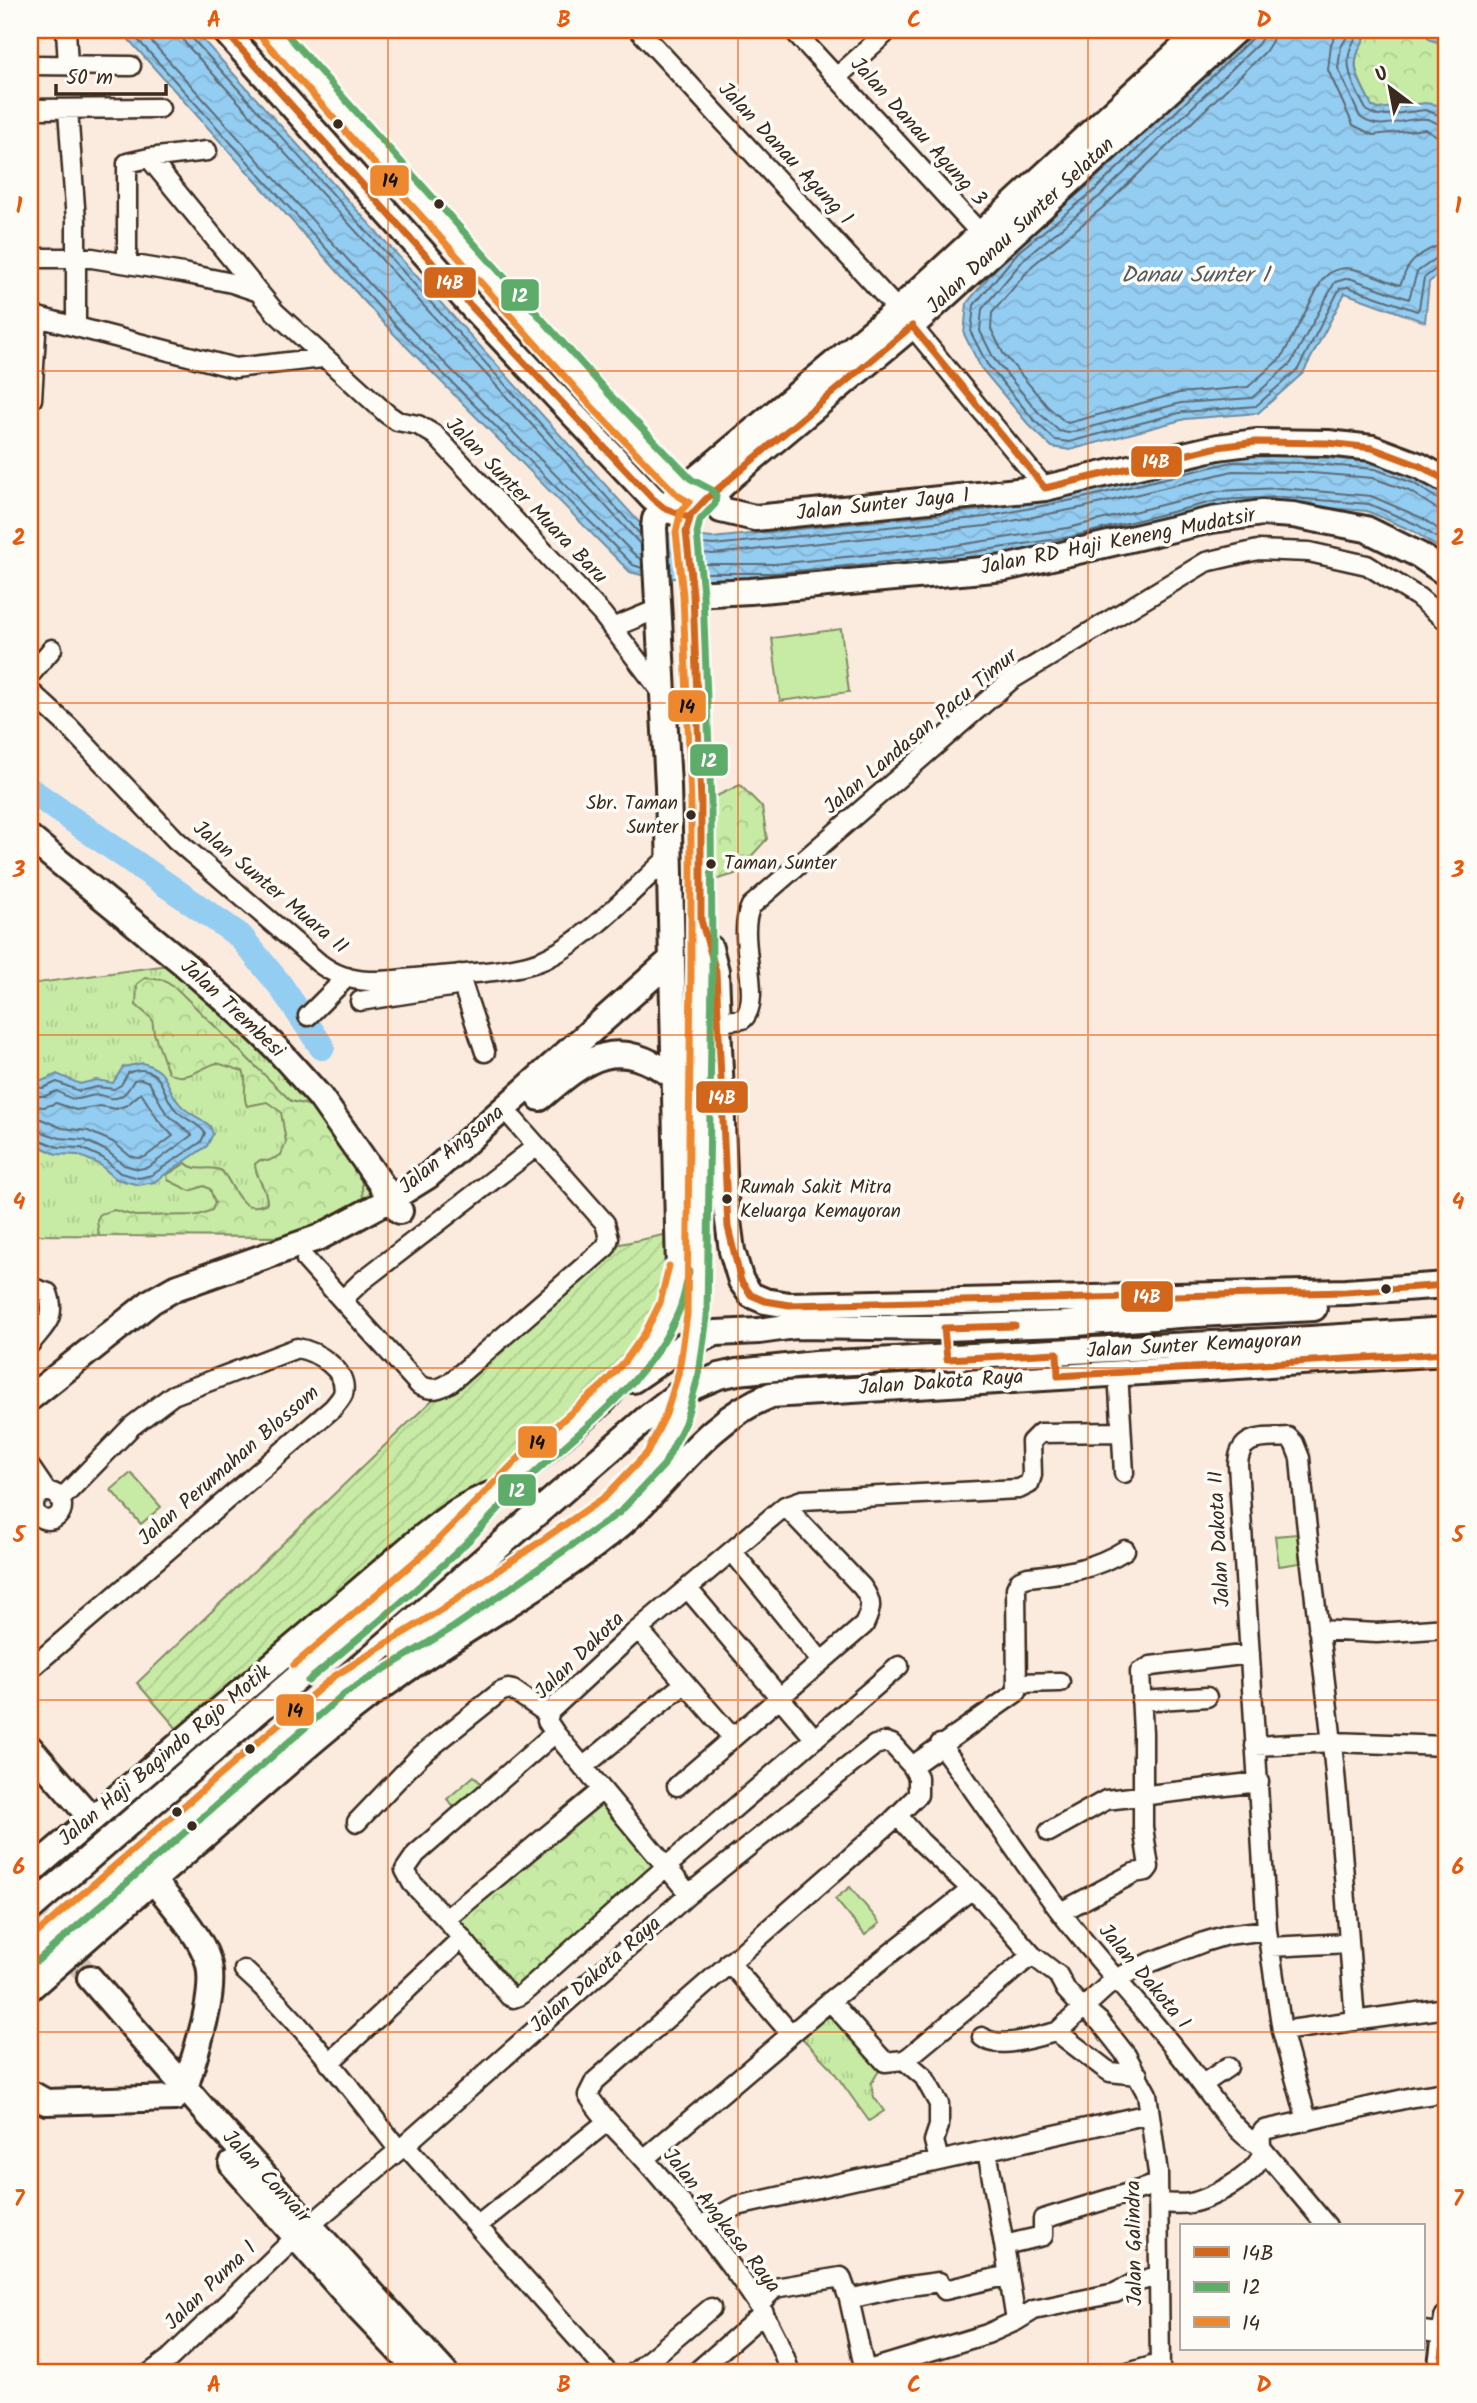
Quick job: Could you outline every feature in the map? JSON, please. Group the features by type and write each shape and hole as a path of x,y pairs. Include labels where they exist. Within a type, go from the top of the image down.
{"main road":[{"path":"224,30 472,307 652,498 659,518"},
{"path":"269,30 600,400 704,499"},
{"name":"Jalan Danau Sunter Selatan","path":"905,318 981,234 1202,30"},
{"name":"Jalan Danau Sunter Selatan","path":"704,499 905,318 1236,30"},
{"name":"Jalan Sunter Jaya 1","path":"704,499 755,518 1045,488 1218,447 1256,442 1328,443 1372,448 1420,466 1447,481"},
{"path":"659,518 704,499"},
{"path":"30,1953 339,1685 471,1603 612,1505 656,1459 676,1418 689,1373 697,1316 702,970 701,803 688,526 695,509 704,499"},
{"name":"Jalan RD Haji Keneng Mudatsir","path":"692,588 1005,568 1212,520 1262,513 1293,514 1366,529 1419,555 1447,574"},
{"path":"659,518 688,526"},
{"name":"Jalan Haji Bagindo Rajo Motik","path":"30,1909 443,1551 501,1490 604,1400 650,1346 669,1312 679,1271 670,856 657,600 659,518"},
{"name":"Jalan Trembesi","path":"30,838 183,963 258,1031 320,1097 396,1205"},
{"path":"701,920 716,971 728,1227 741,1281 751,1295 765,1301 789,1305 1085,1297 1346,1299 1447,1285"},
{"name":"Jalan Angsana","path":"124,1325 159,1315 192,1298 306,1260 362,1233 672,959"},
{"name":"Jalan Angsana","path":"30,1398 152,1301 175,1288 320,1237 438,1188 578,1067 595,1058 614,1055 638,1056 651,1061 676,1078"},
{"path":"678,1232 687,1242 701,1247 715,1244 728,1227"},
{"path":"1064,1324 1085,1297"},
{"name":"Jalan Sunter Kemayoran","path":"604,1400 683,1346 716,1333 795,1326 944,1328 1064,1324 1346,1299 1447,1297"},
{"path":"737,1373 759,1331 765,1301"},
{"path":"833,1303 853,1326"},
{"path":"944,1328 947,1359"},
{"name":"Jalan Sunter Kemayoran","path":"339,1685 648,1417 679,1393 719,1376 815,1364 947,1359 1057,1364 1447,1329"},
{"path":"1340,1360 1371,1335"},
{"name":"Jalan Dakota Raya","path":"396,1676 514,1601 610,1534 635,1512 715,1427 731,1415 771,1395 1057,1364 1118,1372 1447,1353"},
{"name":"Jalan Haji Bagindo Rajo Motik","path":"30,1872 438,1524 471,1501 501,1490"},
{"path":"30,1988 314,1740 396,1676 448,1618"},
{"path":"30,1748 92,1819"},
{"path":"30,2093 46,2102 180,2094 210,1993 211,1975 207,1959 197,1940 153,1880"},
{"name":"Jalan Convair","path":"84,1982 303,2231 420,2373"},
{"name":"Jalan Convair","path":"303,2231 444,2373"},
{"path":"1438,2328 1440,2373"}],"street":[{"path":"66,30 68,65"},
{"name":"Jalan Danau Agung 1","path":"639,30 905,318"},
{"name":"Jalan Danau Agung 3","path":"793,30 981,234"},
{"path":"837,77 889,30"},
{"path":"30,65 131,66"},
{"path":"30,109 160,108"},
{"path":"68,110 75,196 76,327"},
{"path":"127,263 126,164 149,158 207,151"},
{"path":"149,158 275,312 323,358"},
{"path":"30,258 77,257 127,263 232,283 259,292"},
{"path":"32,399 33,316 235,368 323,358"},
{"path":"905,318 1045,488"},
{"name":"Jalan Sunter Muara Baru","path":"323,358 397,421 418,425 435,435 537,543 612,628 663,694"},
{"name":"Jalan Landasan Pacu Timur","path":"718,1022 743,1019 747,1015 750,999 745,929 746,916 751,906 1011,680 1206,562 1258,550 1309,552 1367,565 1418,597 1443,618 1447,615"},
{"path":"612,628 657,600"},
{"path":"30,675 52,649"},
{"name":"Jalan Sunter Muara II","path":"30,691 68,726 176,840 319,963 330,971 347,977 366,981 461,979 546,959 575,942 670,856"},
{"path":"309,1016 347,977"},
{"path":"360,1000 461,979 485,1052"},
{"path":"306,1260 419,1385 430,1390 451,1382 606,1247 609,1238 605,1223 514,1120"},
{"path":"341,1300 537,1146"},
{"path":"30,1287 48,1293 52,1306 49,1320 30,1344"},
{"name":"Jalan Perumahan Blossom","path":"30,1669 333,1408 342,1396 343,1386 339,1375 333,1366 307,1350 298,1348 173,1395 132,1426 54,1496"},
{"path":"1118,1372 1124,1472"},
{"name":"Jalan Dakota","path":"689,1894 555,1733 548,1724 548,1714 639,1630 785,1506 802,1500 1018,1489 1029,1484 1032,1475 1031,1442 1040,1433 1121,1432"},
{"name":"Jalan Dakota II","path":"1307,2120 1282,2031 1269,1938 1238,1464 1239,1451 1244,1443 1251,1440 1289,1437 1298,1450 1332,1742 1355,2021"},
{"path":"30,1467 54,1496 60,1514 48,1520 33,1513 37,1497 54,1496"},
{"path":"677,1786 864,1625 872,1609 870,1598 785,1506"},
{"path":"791,2034 729,1962 898,1816 918,1795 918,1777 912,1766 1016,1693 1016,1588 1020,1580 1084,1570 1125,1550"},
{"path":"732,1551 821,1661"},
{"path":"688,1590 815,1739"},
{"path":"1318,1630 1377,1633 1447,1628"},
{"path":"639,1630 732,1737"},
{"path":"1061,1912 1134,1873 1146,1871 1149,1857 1143,1827 1140,1672 1146,1668 1250,1654"},
{"path":"555,1733 408,1862 405,1870 406,1876 446,1919 509,1996 517,1997 899,1667"},
{"path":"1017,1683 1060,1682"},
{"path":"583,1767 684,1684"},
{"path":"357,1822 420,1756 504,1690 513,1690 548,1714"},
{"path":"1142,1701 1208,1697"},
{"name":"Jalan Dakota Raya","path":"303,2231 689,1894 875,1745 886,1742 892,1744 912,1766"},
{"path":"1255,1746 1332,1742 1447,1746"},
{"name":"Jalan Dakota I","path":"940,1744 1061,1912 1160,2030 1222,2110 1251,2142 1259,2145 1326,2224"},
{"path":"1049,1832 1107,1800 1259,1782"},
{"path":"446,1919 602,1790"},
{"name":"Jalan Galindra","path":"898,1816 921,1842 972,1889 1032,1955 1058,1975 1066,1990 1100,2022 1138,2075 1147,2094 1158,2184 1160,2369"},
{"path":"644,2159 830,2001 972,1889"},
{"path":"982,2037 989,2043 1001,2044 1057,2032 1115,1979 1149,1963 1227,1936 1349,1943"},
{"path":"330,2063 462,1938"},
{"path":"830,2001 885,2062 904,2060 1032,1955"},
{"name":"Jalan Angkasa Raya","path":"695,2373 762,2308 700,2226 644,2159 595,2107 588,2095 594,2081 729,1962"},
{"path":"244,1970 264,1987 402,2147 608,2373"},
{"path":"1282,2031 1447,2008"},
{"path":"1057,2032 1110,2072 1138,2075"},
{"path":"904,2060 924,2077 939,2104 939,2126 934,2141 939,2160"},
{"path":"1203,2084 1228,2067"},
{"path":"1158,2203 1190,2203 1232,2185 1252,2169 1261,2156 1259,2145 1264,2130 1447,2092"},
{"path":"700,2226 737,2206 1149,2114"},
{"path":"477,2227 608,2120"},
{"path":"988,2151 1016,2321"},
{"path":"1004,2245 1042,2236 1043,2219 1158,2184"},
{"name":"Jalan Puma 1","path":"155,2371 303,2231"},
{"path":"849,2299 939,2282 945,2290 1009,2275"},
{"path":"790,2373 783,2348 762,2308 775,2288 841,2277 867,2372 960,2343 1016,2321 1034,2310 1115,2293 1136,2282 1158,2276"},
{"path":"634,2373 711,2308"},
{"path":"1128,2373 1160,2369"}],"green space":[{"path":"1387,30 1422,30 1431,40 1447,45 1447,114 1438,105 1378,109 1372,107 1359,79 1357,56 1366,36"},
{"path":"841,629 849,692 780,701 772,638"},
{"name":"Taman Sunter","path":"740,785 762,807 767,839 735,874 715,880 704,870 704,802"},
{"path":"183,963 241,1014 391,1199 320,1237 30,1235 30,984"},
{"path":"145,978 163,980 178,990 291,1101 312,1106 361,1173 363,1201 320,1237 99,1236 97,1220 100,1214 114,1210 135,1216 199,1215 212,1210 215,1203 210,1189 204,1186 190,1191 168,1180 167,1175 186,1163 194,1168 222,1171 239,1198 250,1206 267,1203 255,1164 260,1160 268,1161 281,1155 286,1142 281,1112 267,1102 247,1106 243,1071 217,1063 187,1075 168,1072 154,1033 152,1019 136,1005 137,984"},
{"path":"678,1232 669,1312 604,1400 186,1739 137,1683 451,1382 606,1247"},
{"path":"131,1473 161,1507 141,1524 111,1490"},
{"path":"1297,1534 1300,1563 1279,1566 1275,1536"},
{"path":"474,1776 484,1787 457,1811 447,1799"},
{"path":"606,1801 661,1869 513,1990 458,1922"},
{"path":"850,1887 880,1923 865,1935 835,1899"},
{"path":"833,2012 883,2064 871,2084 874,2097 884,2111 869,2121 831,2068 801,2037"}],"water":[{"path":"120,30 194,30 647,531 712,538 984,510 1081,491 1231,455 1301,456 1377,462 1416,477 1447,497 1447,554 1415,532 1367,511 1282,504 1071,544 948,563 776,580 715,581 645,576 630,572 392,332"},
{"name":"Danau Sunter 1","path":"1250,30 1387,30 1366,36 1355,64 1372,106 1378,109 1425,103 1438,105 1447,114 1447,269 1429,282 1425,322 1345,293 1303,373 1258,413 1185,419 1070,450 1052,447 1028,424 981,368 964,334 967,303 1014,246 1090,184"},
{"path":"1422,30 1447,30 1447,45 1431,40"},
{"path":"143,1063 162,1074 182,1107 210,1126 213,1134 207,1146 154,1182 139,1185 116,1179 99,1164 78,1155 56,1154 30,1142 30,1078 42,1081 57,1074 80,1084 96,1080 113,1083 123,1067"}],"waterway":[{"path":"30,790 240,936 280,985 322,1047"}],"tunnel":[{"path":"30,1908 90,1978"}],"transit line":[{"name":"14B","path":"224,30 472,307 652,498 664,508 690,518"},
{"name":"12","path":"37,1961 345,1693 454,1627 620,1512 664,1465 685,1423 699,1374 707,1317 712,970 711,803 703,594 697,533 700,520 715,504 716,496 712,490 691,479 608,393 283,30"},
{"name":"14","path":"30,1939 333,1677 442,1609 605,1497 647,1453 666,1414 679,1371 687,1315 691,803 683,595 676,532 681,511 689,502 677,495 592,407 261,37"},
{"name":"14B","path":"1447,481 1420,466 1372,448 1328,443 1256,442 1218,447 1045,488 912,326 706,499 691,515 686,532 693,594 701,803 701,920 716,971 728,1227 741,1281 751,1295 765,1301 789,1305 1346,1292 1447,1285"},
{"name":"14","path":"294,1665 427,1551 519,1458 602,1386 625,1361 645,1333 660,1303 669,1266"},
{"name":"12","path":"308,1681 442,1566 523,1484 630,1385 664,1339 680,1308 689,1272"},
{"name":"14B","path":"1015,1326 944,1328 947,1359 1057,1353 1058,1376 1447,1353"},
{"name":"14B","path":"1440,2373 1447,2318"}],"place":[{"name":"Sbr. Taman Sunter","path":"691,815"},
{"name":"Taman Sunter","path":"711,864"},
{"name":"Rumah Sakit Mitra Keluarga Kemayoran","path":"727,1199"}]}
